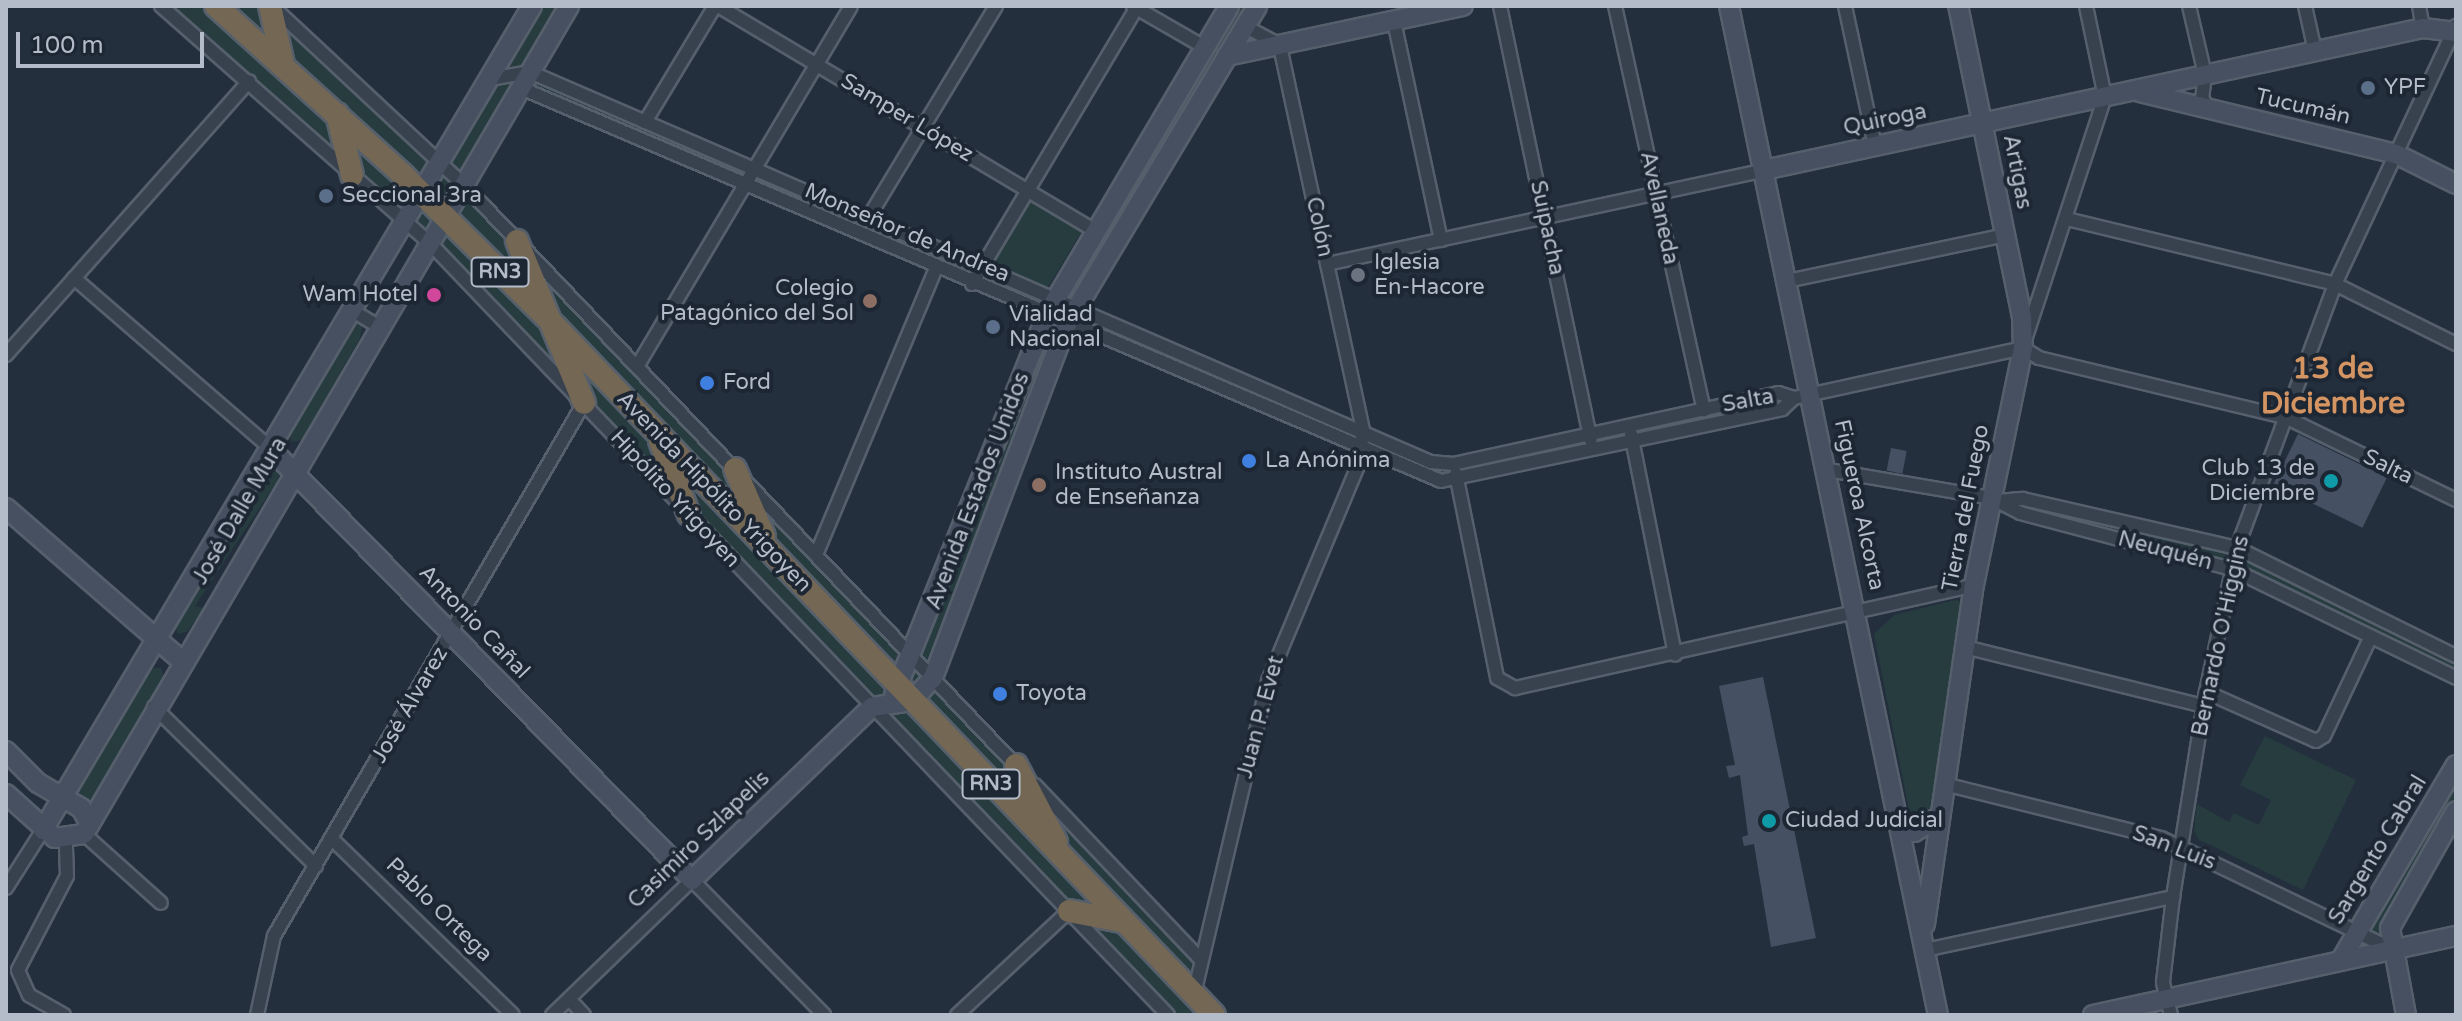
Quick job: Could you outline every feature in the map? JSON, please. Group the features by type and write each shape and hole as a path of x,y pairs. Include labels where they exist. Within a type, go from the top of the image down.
{"highway":[{"name":"Avenida Hipólito Yrigoyen","path":"216,6 423,194 556,327 1200,1006 1214,1015"},
{"path":"271,6 283,64"},
{"path":"336,113 352,175"},
{"path":"517,241 556,327 584,403"},
{"path":"657,433 689,515"},
{"path":"735,469 771,552"},
{"path":"1016,765 1069,868"},
{"path":"1069,911 1121,921"}],"street":[{"name":"Hipólito Yrigoyen","path":"161,6 428,241 689,515 878,707 1168,1015"},
{"path":"271,6 464,185 1201,960"},
{"name":"José Dalle Mura","path":"43,830 65,798 270,448 407,222 532,6"},
{"name":"José Dalle Mura","path":"87,829 293,468 569,6"},
{"path":"645,122 717,6"},
{"name":"Samper López","path":"717,6 1096,231"},
{"path":"638,365 851,6"},
{"path":"870,215 996,6"},
{"name":"Avenida Estados Unidos","path":"906,694 912,656 1046,316 1229,6"},
{"name":"Avenida Estados Unidos","path":"906,694 933,678 1067,324 1257,6"},
{"path":"1227,56 1463,6"},
{"name":"Suipacha","path":"1500,6 1594,451"},
{"name":"Avellaneda","path":"1615,6 1704,410"},
{"name":"Figueroa Alcorta","path":"1729,6 1787,281 1803,396 1828,470 1938,1015"},
{"path":"1845,6 1875,146"},
{"name":"Artigas","path":"1958,6 2005,235 2023,348"},
{"path":"2086,6 2105,97"},
{"path":"2189,6 2205,75 2202,98 2209,110"},
{"path":"2305,6 2315,51"},
{"path":"2419,6 2423,28"},
{"path":"972,284 1136,7 1204,47"},
{"path":"1394,21 1441,240"},
{"path":"1245,26 1280,45"},
{"name":"Quiroga","path":"1327,264 2423,28 2455,30"},
{"name":"Bernardo O'Higgins","path":"2169,1007 2173,897 2203,706 2237,548 2335,284 2455,30"},
{"name":"Colón","path":"1280,45 1363,430 1361,448"},
{"path":"490,79 525,80"},
{"name":"Monseñor de Andrea","path":"525,80 645,122 870,215 1455,472"},
{"name":"Monseñor de Andrea","path":"525,80 743,187 1046,316 1441,481 1455,472"},
{"path":"6,355 249,81"},
{"name":"Tucumán","path":"2134,91 2396,154 2456,184"},
{"name":"Tierra del Fuego","path":"1924,945 1939,817 1974,585 1995,499 2023,348 2105,97"},
{"path":"2067,219 2335,284 2456,344"},
{"path":"1787,281 2005,235"},
{"path":"816,555 936,268"},
{"name":"Antonio Cañal","path":"74,278 293,468 824,1015"},
{"path":"353,311 378,326"},
{"name":"Salta","path":"1455,472 1590,433 1778,393 1803,396 2023,348 2039,358 2285,417 2456,500"},
{"name":"Salta","path":"1455,472 1594,451 1782,409 1803,396"},
{"name":"José Álvarez","path":"257,1015 269,947 584,403"},
{"path":"1629,425 1675,655"},
{"name":"Juan P. Evet","path":"1200,1006 1201,960 1270,672 1361,448"},
{"path":"1828,470 1995,499"},
{"path":"1455,472 1504,686 1675,655 1974,585"},
{"name":"Neuquén","path":"1995,499 2023,499 2237,548 2456,656"},
{"name":"Neuquén","path":"1995,499 2020,513 2232,569 2456,678"},
{"path":"6,508 181,660"},
{"path":"2206,692 2316,741 2371,636"},
{"path":"1965,647 2203,706"},
{"name":"Casimiro Szlapelis","path":"552,1015 878,707 906,694"},
{"path":"154,707 316,866"},
{"path":"6,751 38,783 65,798 87,829 161,903"},
{"name":"Sargento Cabral","path":"2341,960 2456,765"},
{"name":"San Luis","path":"1944,784 2181,846 2392,949"},
{"path":"6,794 43,830 66,841"},
{"path":"2406,1015 2390,928 2456,811"},
{"path":"1899,824 1914,832 1939,817"},
{"path":"66,841 87,829"},
{"path":"6,888 43,830"},
{"name":"Pablo Ortega","path":"332,839 513,1015"},
{"path":"64,1015 29,995 18,970 67,876 66,841"},
{"path":"1924,945 2173,897"},
{"path":"957,1015 1069,911"},
{"path":"2093,1015 2169,1007 2341,960 2456,936"},
{"path":"569,999 584,1015"}],"green space":[{"path":"161,6 272,6 441,164 532,6 569,6 530,72 1057,297 1229,6 1257,6 1078,305 1431,462 1453,463 1778,393 1794,398 1782,409 1441,481 1067,325 933,678 1201,960 1194,997 1214,1015 1168,1015 428,241","holes":["521,88 1045,316 912,656 464,185"]},
{"path":"1031,199 1082,230 1045,292 993,262"},
{"path":"363,322 360,338 302,440 292,442 288,432 354,323"},
{"path":"272,467 280,474 276,483 195,606 204,608 187,632 178,634 174,623"},
{"path":"2023,499 2237,548 2456,656 2456,678 2232,569 1998,501"},
{"path":"1955,600 1963,602 1934,810 1918,822 1910,815 1874,634 1894,615"},
{"path":"153,668 161,668 164,678 95,800 86,803 78,790"},
{"path":"2265,736 2356,780 2303,890 2198,839 2194,831 2197,804 2229,822 2234,813 2259,825 2271,800 2240,785"},
{"path":"2456,765 2456,811 2390,928 2392,949 2341,959"}],"building":[{"name":"Club 13 de Diciembre","path":"2298,434 2387,477 2362,528 2273,484"},
{"path":"1891,448 1907,451 1902,474 1887,471"},
{"name":"Ciudad Judicial","path":"1763,677 1816,938 1771,947 1754,844 1744,846 1742,837 1748,835 1740,775 1729,778 1726,766 1735,765 1719,686"}],"place":[{"name":"YPF","path":"2368,88"},
{"name":"Seccional 3ra","path":"326,196"},
{"name":"Iglesia En-Hacore","path":"1358,275"},
{"name":"Wam Hotel","path":"434,295"},
{"name":"Colegio Patagónico del Sol","path":"870,301"},
{"name":"Vialidad Nacional","path":"993,327"},
{"name":"Ford","path":"707,383"},
{"name":"La Anónima","path":"1249,461"},
{"name":"Club 13 de Diciembre","path":"2331,481"},
{"name":"Instituto Austral de Enseñanza","path":"1039,485"},
{"name":"Toyota","path":"1000,694"},
{"name":"Ciudad Judicial","path":"1769,821"}],"district":[{"name":"13 de Diciembre","path":"2333,386"}]}
